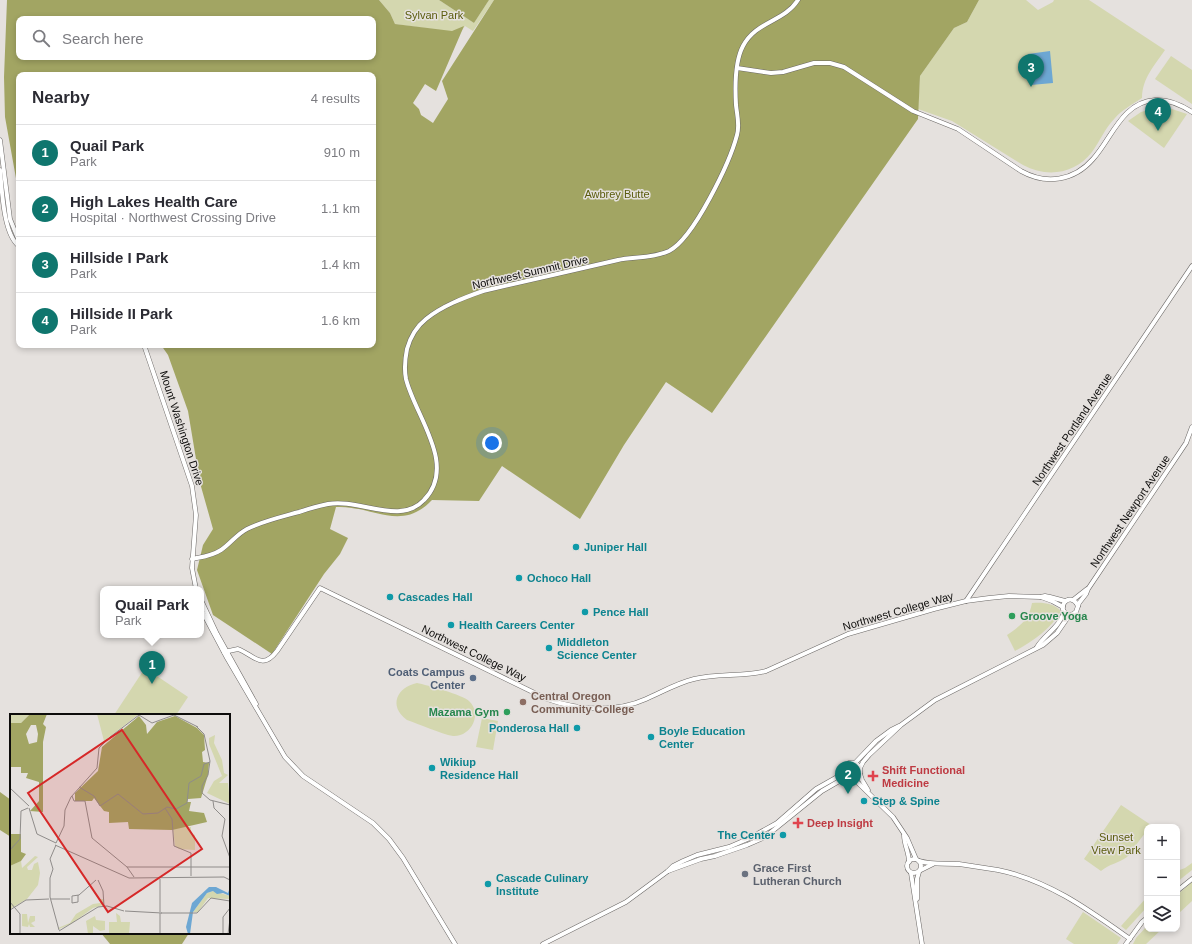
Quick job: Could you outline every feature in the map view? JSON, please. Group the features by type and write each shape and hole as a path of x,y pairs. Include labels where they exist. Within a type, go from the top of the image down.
{"street":[{"name":"Northwest Summit Drive","path":"192,559 213,554 221,550 237,536 247,530 273,519 327,504 344,503 395,512 413,508 423,502 433,488 437,477 437,467 436,456 427,429 409,391 406,378 405,358 413,334 419,326 432,315 467,296 482,291 620,260 662,253 669,251 676,246 690,228 715,189 737,134 738,121 735,86 741,50 749,36 764,24 788,11 798,0"},
{"path":"737,68 771,73 783,72 814,63 838,64 850,70 914,111 958,129 1026,174 1036,178 1050,180 1060,179 1080,171 1092,160 1124,116 1145,101 1170,101 1192,112"},
{"path":"0,140 10,219 16,234"},
{"path":"0,170 9,228 16,243"},
{"name":"Northwest Portland Avenue","path":"966,601 1192,266"},
{"name":"Mount Washington Drive","path":"145,348 192,486 195,502 196,522 192,559 195,586"},
{"path":"1192,422 1192,428"},
{"name":"Northwest Newport Avenue","path":"1078,606 1186,443 1192,428"},
{"name":"Northwest Newport Avenue","path":"1186,443 1192,438"},
{"name":"Northwest College Way","path":"226,652 238,649 261,661 271,658 278,651 320,588 547,699 575,707 616,707 639,702 677,684 692,679 706,676 748,674 766,671 848,634 966,601 1009,596 1045,596 1065,601"},
{"name":"Northwest Newport Avenue","path":"1073,600 1088,589"},
{"name":"Northwest College Way","path":"1040,597 1057,603 1064,609"},
{"path":"872,796 860,774 860,768 869,755 901,725 946,693 1043,645 1050,640 1077,611 1078,606 1073,600 1065,601 1062,618 1054,630 1037,647"},
{"path":"204,607 253,705 258,710 282,752 296,770 315,785 373,823 389,839 403,858 455,944"},
{"path":"1064,609 1067,614 1072,615"},
{"path":"204,614 226,652"},
{"path":"855,763 876,741 901,725"},
{"path":"543,944 626,902 668,871 672,866 697,855 729,847 750,838 777,823 816,789 839,776 846,765 851,762 855,763 860,768"},
{"path":"843,771 848,778"},
{"path":"854,779 860,774"},
{"path":"668,871 701,858 716,856 765,837 822,791 841,780 848,778 854,779 893,817 910,845 913,853 922,865 917,879 917,903 922,944"},
{"path":"904,836 909,854 908,869 913,880 913,892 917,903"},
{"path":"909,862 912,859 933,864 959,864 1024,877 1061,894 1130,938"},
{"path":"911,873 915,874 933,864"},
{"path":"1180,889 1192,879"},
{"path":"1126,944 1144,922"}],"green space":[{"name":"Awbrey Butte","path":"7,0 379,0 390,13 395,24 452,31 464,26 436,91 425,84 413,103 419,109 421,115 433,123 448,99 442,81 494,0 979,0 967,22 954,28 920,76 918,119 712,413 666,382 624,445 580,519 502,466 479,501 432,500 420,510 409,515 397,516 349,507 336,507 330,529 348,538 340,554 324,574 272,654 213,615 204,586 203,586 197,570 203,545 213,529 200,483 188,411 168,355 163,348 376,348 376,72 16,72 16,178 5,117 4,77"},
{"name":"Sylvan Park","path":"379,0 439,0 474,23 489,0 494,0 473,31 465,26 460,33 395,24 390,13"},
{"path":"439,0 489,0 474,23"},
{"path":"979,0 1026,0 1038,10 1054,0 1089,0 1165,50 1153,67 1144,84 1142,98 1115,118 1108,126 1092,152 1085,159 1077,165 1060,172 1042,172 1023,165 952,121 918,109 920,76 954,28 967,22"},
{"path":"1171,56 1192,70 1192,104 1155,79"},
{"path":"1156,108 1172,109 1187,114 1164,148 1128,121 1141,112"},
{"path":"1032,603 1048,604 1055,606 1061,611 1052,624 1041,634 1015,651 1007,635 1024,622 1029,614"},
{"path":"145,668 188,697 177,714 115,714"},
{"path":"417,683 453,693 469,701 475,712 475,718 470,729 459,735 448,735 407,720 401,715 398,709 397,698 404,688"},
{"path":"482,718 498,721 493,750 476,747"},
{"path":"0,792 10,799 10,836 0,830"},
{"name":"Sunset View Park","path":"1121,805 1150,824 1144,824 1144,835 1127,857 1121,861 1101,871 1084,859"},
{"path":"1192,863 1192,870 1180,880 1180,870"},
{"path":"1192,882 1192,901 1180,912 1180,896 1180,892"},
{"path":"1144,900 1144,910 1126,930 1121,926"},
{"path":"1083,912 1121,938 1117,944 1074,944 1066,939"},
{"path":"1144,929 1144,932 1159,932 1146,944 1133,944"},
{"path":"102,934 188,934 182,944 110,944"}],"water":[{"path":"1050,51 1053,83 1031,85 1028,54"}],"place":[{"name":"Hillside I Park","path":"1031,87"},
{"name":"Hillside II Park","path":"1158,131"},
{"name":"Juniper Hall","path":"576,547"},
{"name":"Ochoco Hall","path":"519,578"},
{"name":"Cascades Hall","path":"390,597"},
{"name":"Pence Hall","path":"585,612"},
{"name":"Groove Yoga","path":"1012,616"},
{"name":"Health Careers Center","path":"451,625"},
{"name":"Middleton Science Center","path":"549,648"},
{"name":"Coats Campus Center","path":"473,678"},
{"name":"Quail Park","path":"152,684"},
{"name":"Central Oregon Community College","path":"523,702"},
{"name":"Mazama Gym","path":"507,712"},
{"name":"Ponderosa Hall","path":"577,728"},
{"name":"Boyle Education Center","path":"651,737"},
{"name":"Wikiup Residence Hall","path":"432,768"},
{"name":"Shift Functional Medicine","path":"873,776"},
{"name":"High Lakes Health Care","path":"848,794"},
{"name":"Step & Spine","path":"864,801"},
{"name":"Deep Insight","path":"798,823"},
{"name":"The Center","path":"783,835"},
{"name":"Grace First Lutheran Church","path":"745,874"},
{"name":"Cascade Culinary Institute","path":"488,884"}]}
